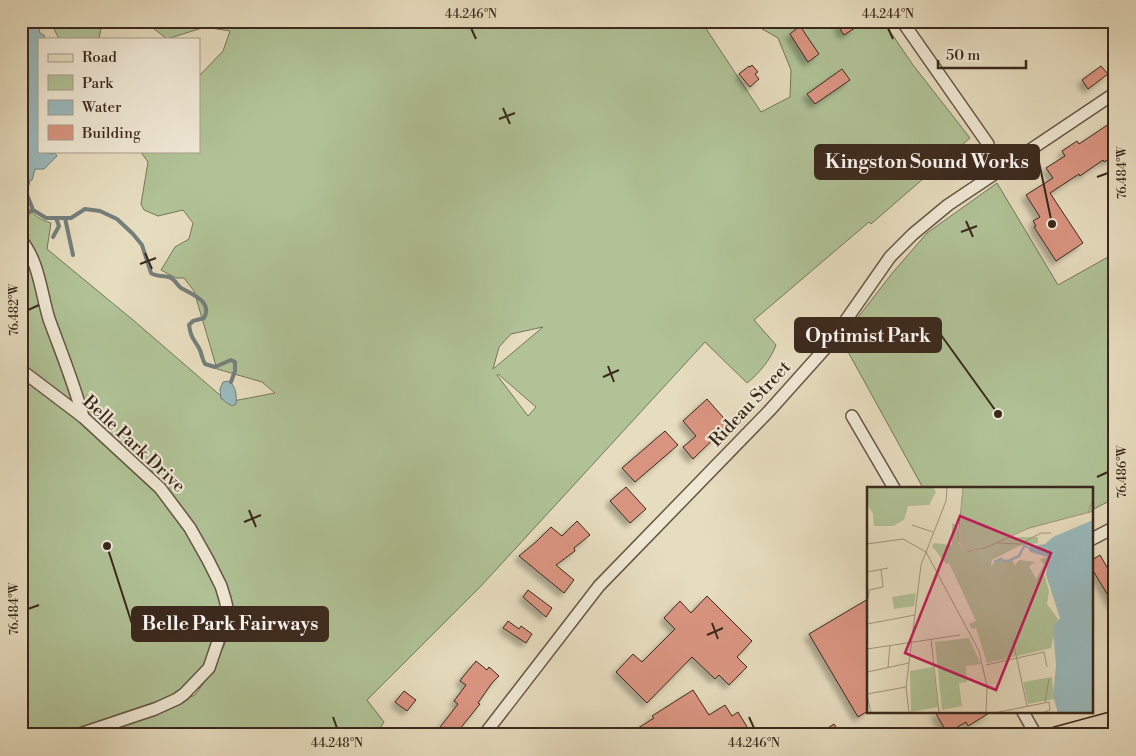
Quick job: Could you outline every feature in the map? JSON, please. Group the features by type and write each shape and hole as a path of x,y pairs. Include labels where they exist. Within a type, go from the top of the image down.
{"main road":[{"path":"1056,735 1115,720"}],"street":[{"path":"902,21 988,144"},
{"name":"Rideau Street","path":"484,735 599,586 770,410 830,344 890,257 913,234 948,206 1115,93"},
{"path":"21,240 29,249 49,318 76,389 83,417"},
{"name":"Belle Park Drive","path":"21,370 83,417 160,488 190,528 221,586 228,614 209,668 184,694 155,709 77,735"},
{"path":"852,416 893,487"},
{"path":"1094,539 1115,527"},
{"path":"1024,714 1036,735"}],"green space":[{"path":"50,21 105,21 101,28 99,38 58,38"},
{"path":"144,21 701,21 761,112 790,97 791,70 778,38 748,21 883,21 913,65 970,138 871,224 869,222 754,320 776,345 764,366 747,383 705,342 482,585 367,700 384,722 376,735 233,735 232,730 220,735 92,735 143,718 195,695 211,673 224,646 234,617 232,602 188,518 151,471 96,424 89,415 84,403 73,404 21,364 21,198 33,214 51,223 47,249 228,402 275,393 262,382 217,369 194,291 184,278 176,278 161,270 175,247 189,239 193,223 183,210 158,216 144,210 141,204 148,162 141,152 200,152 200,75 223,51 230,31 205,27 166,38","holes":["543,327 493,369 499,347 511,334","498,374 536,407 528,416 497,375"]},
{"path":"997,183 1058,285 1115,253 1115,498 1094,509 1094,487 922,487 841,339 894,271 927,233"},
{"path":"21,374 105,442 161,494 216,586 221,601 223,622 204,668 175,695 58,735 21,735"}],"water":[{"path":"21,21 42,21 39,32 45,36 38,38 38,152 55,153 57,156 44,169 35,169 32,180 28,182 21,177"},
{"path":"229,381 235,388 236,395 236,404 232,406 221,399 220,389 223,382"}],"building":[{"path":"846,21 851,21 855,28 844,35 838,26"},
{"path":"800,26 819,54 808,62 790,34"},
{"path":"752,65 758,72 755,74 759,79 750,87 739,74"},
{"path":"1101,66 1108,74 1088,89 1082,80"},
{"path":"842,69 850,80 815,104 807,94"},
{"path":"1115,120 1115,156 1104,162 1103,160 1050,193 1083,243 1056,261 1034,227 1036,226 1033,221 1040,217 1026,195 1053,178 1046,168 1065,156 1062,151 1077,141 1079,144"},
{"path":"707,399 729,424 693,459 683,447 696,436 683,421"},
{"path":"665,431 678,445 635,482 622,468"},
{"path":"626,487 646,509 630,523 610,501"},
{"path":"577,521 590,535 574,548 575,551 556,565 574,580 564,593 519,556 551,527 562,536"},
{"path":"1100,555 1115,581 1115,607 1094,572 1094,559"},
{"path":"528,590 552,608 546,617 523,597"},
{"path":"707,596 752,641 737,657 747,667 729,685 719,675 715,679 692,657 647,703 616,672 633,654 642,662 675,629 664,618 680,601 691,613"},
{"path":"867,600 867,712 858,717 809,634"},
{"path":"508,621 519,629 521,626 532,634 526,643 503,628"},
{"path":"476,661 487,670 489,667 499,676 478,703 480,704 455,735 434,735 458,704 454,701 466,685 460,681"},
{"path":"693,690 709,715 725,705 732,716 738,712 752,735 627,735 654,718 652,716"},
{"path":"404,691 416,700 407,711 395,702"},
{"path":"936,714 988,714 968,726 966,722 947,733"},
{"path":"834,724 841,735 817,735"}],"waterway":[{"path":"28,182 26,192 33,210 46,218 71,218 85,209 100,211 117,219 142,245 151,273 171,278 181,288 200,299 206,307 206,312 204,318 193,321 189,325 191,335 199,348 205,364 215,367 231,360 235,362 235,371 231,382"},
{"path":"21,210 27,206 29,201"},
{"path":"21,213 28,213 33,210"},
{"path":"53,237 59,226 56,218"},
{"path":"65,218 73,255"}],"place":[{"name":"Kingston Sound Works","path":"1052,224"},
{"name":"Optimist Park","path":"998,414"},
{"name":"Belle Park Fairways","path":"107,546"}]}
